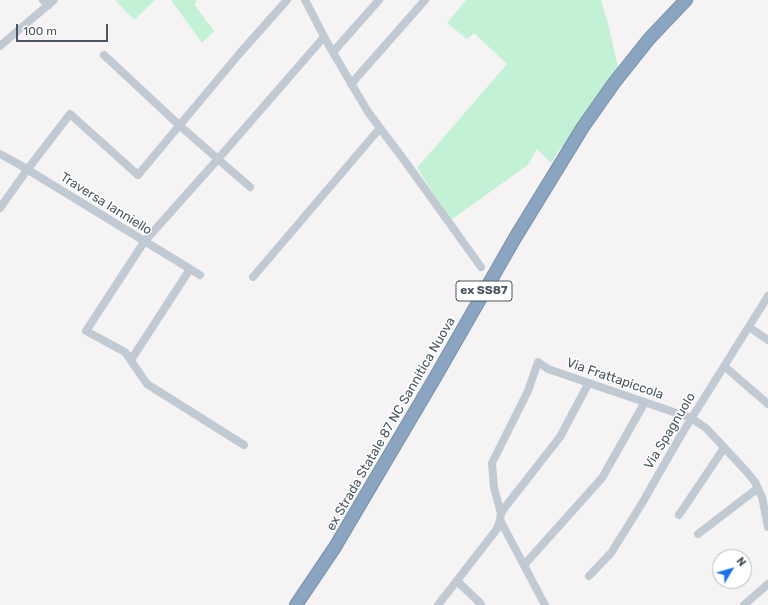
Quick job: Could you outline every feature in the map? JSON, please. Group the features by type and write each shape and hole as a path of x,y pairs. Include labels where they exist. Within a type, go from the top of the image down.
{"highway":[{"name":"ex Strada Statale 87 NC Sannitica Nuova","path":"296,605 335,547 515,238 583,128 614,83 649,39 686,0"}],"street":[{"path":"0,208 70,114 138,175 240,53 287,0"},
{"path":"305,0 324,37 368,112 481,267"},
{"path":"333,52 379,0"},
{"path":"351,84 425,0"},
{"path":"0,46 48,2"},
{"path":"244,445 147,384 126,352 86,331 144,242 324,37"},
{"path":"104,55 179,125 250,187"},
{"path":"253,277 380,128"},
{"name":"Traversa Ianniello","path":"0,154 200,275"},
{"path":"131,360 190,269"},
{"name":"Via Spagnuolo","path":"589,576 611,553 641,505 691,418 768,296"},
{"path":"749,327 768,340"},
{"name":"Via Frattapiccola","path":"501,517 494,488 492,463 528,391 538,362 548,369 691,418 706,428 755,482 762,497 768,527"},
{"path":"724,366 768,404"},
{"path":"438,605 497,530 506,506 560,436 589,383"},
{"path":"524,565 602,478 645,402"},
{"path":"679,515 724,448"},
{"path":"698,534 758,488"},
{"path":"501,517 545,605"},
{"path":"457,581 481,605"},
{"path":"744,605 768,584"}],"green space":[{"path":"116,0 155,0 134,20"},
{"path":"171,0 195,0 197,2 194,4 214,31 202,43"},
{"path":"466,0 601,0 609,27 618,68 551,163 537,149 528,165 451,220 417,168 507,64 474,33 467,39 447,23"}]}
